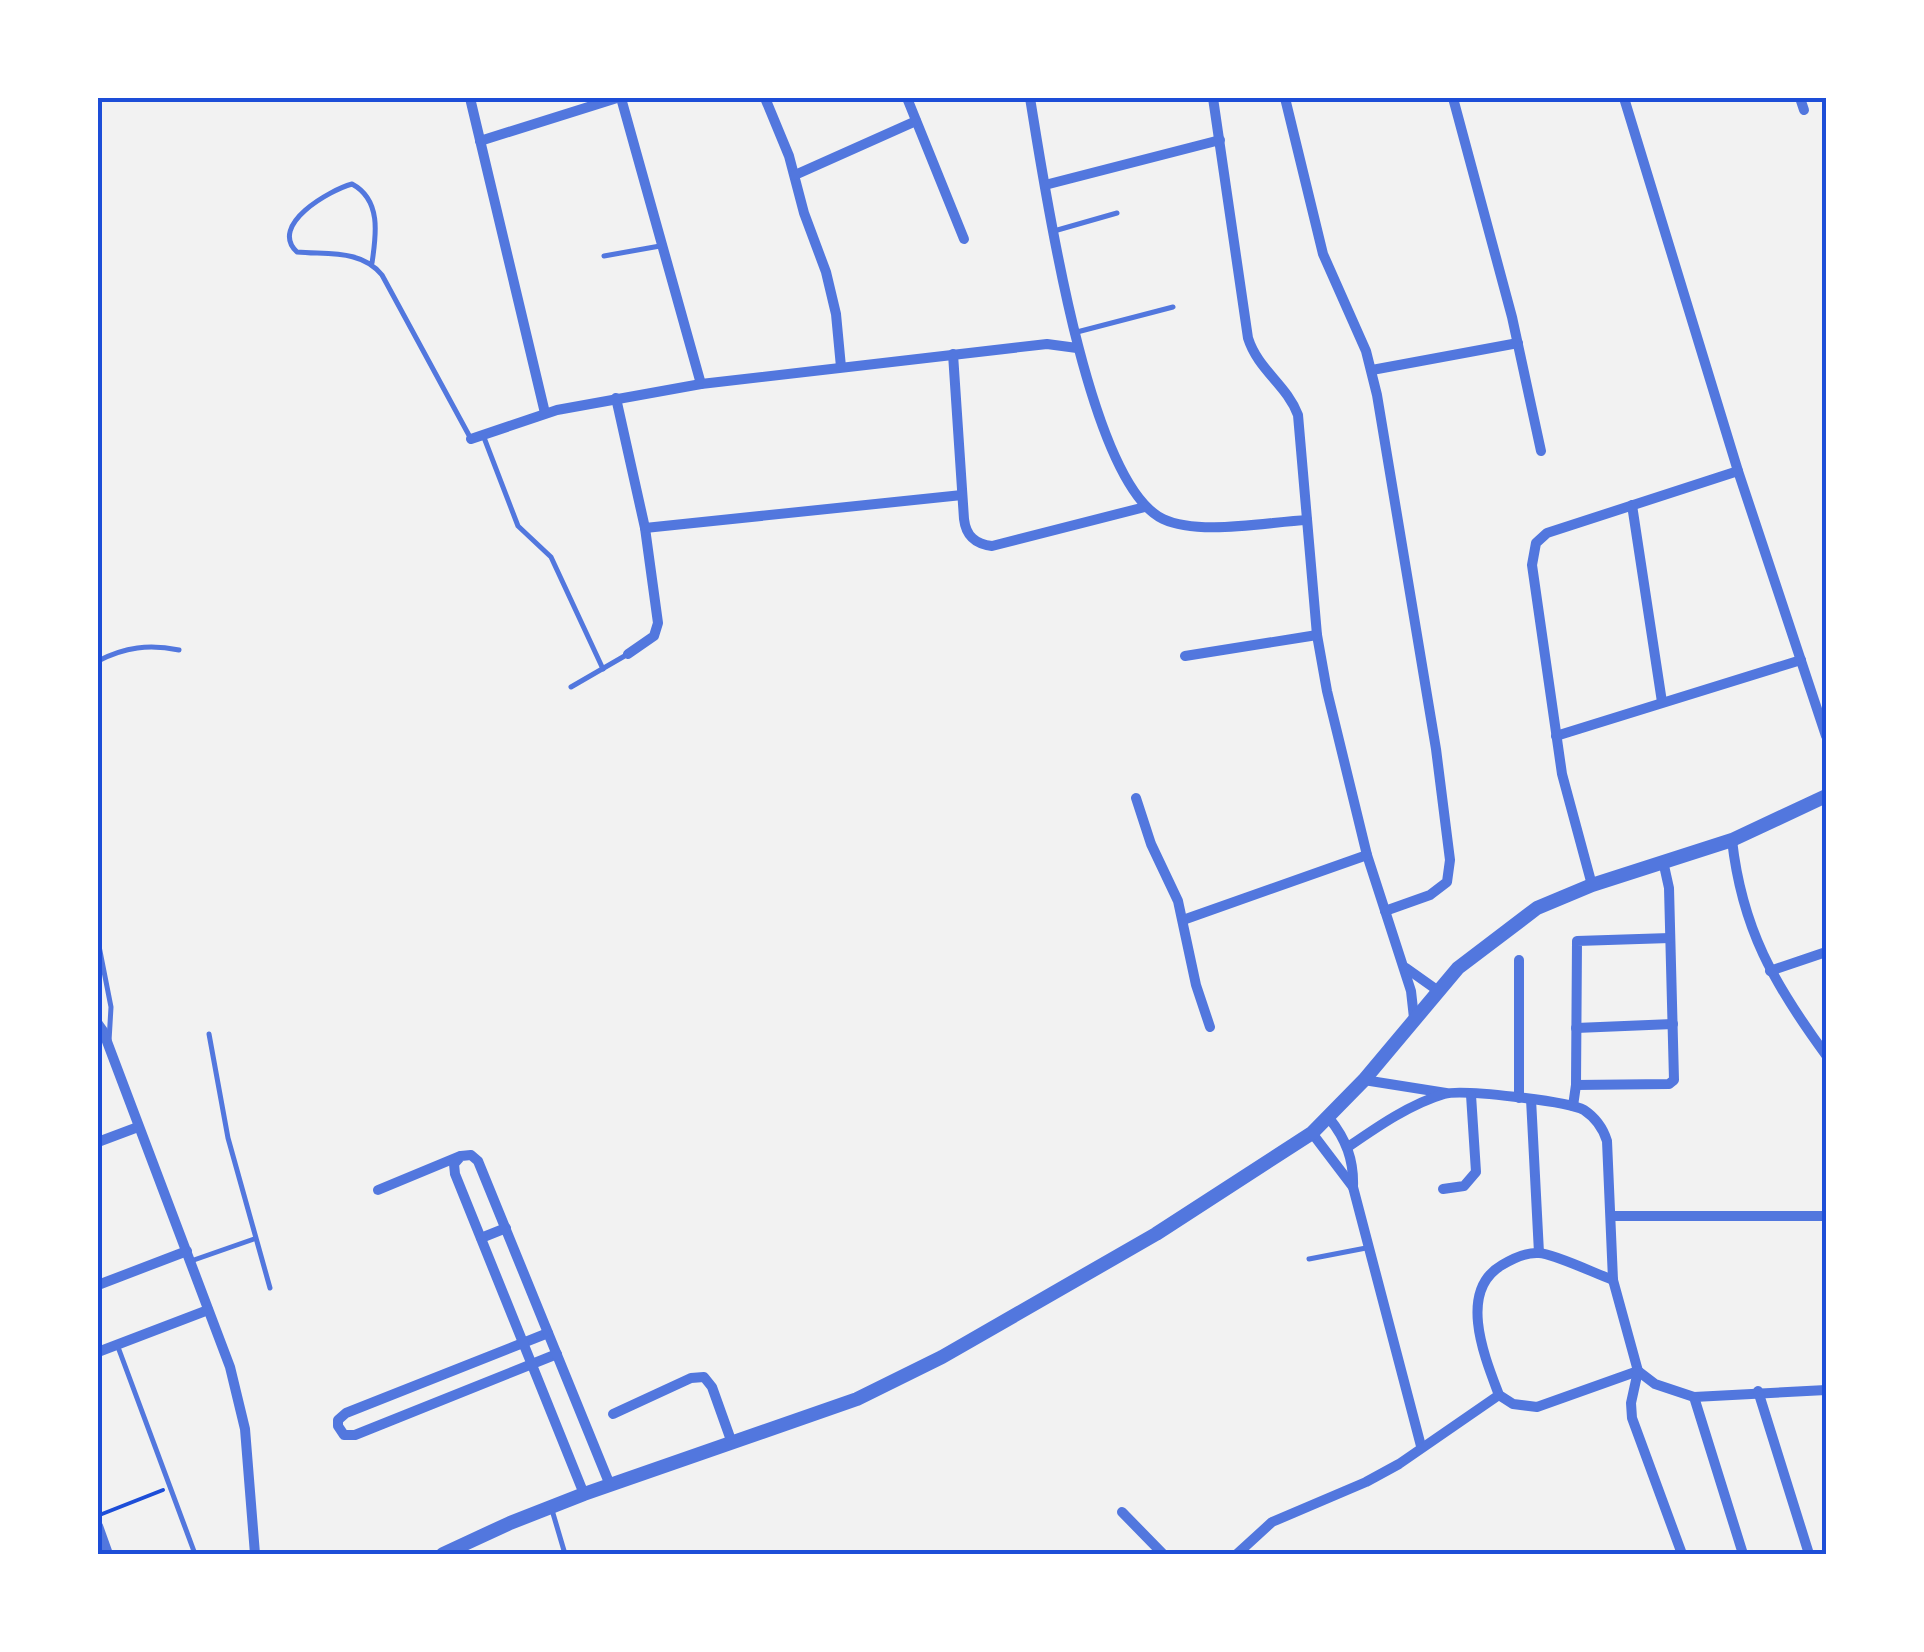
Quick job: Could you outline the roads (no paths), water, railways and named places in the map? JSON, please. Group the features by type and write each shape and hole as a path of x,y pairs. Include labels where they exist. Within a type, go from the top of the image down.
{"street":[{"path":"470,98 545,413"},
{"path":"480,141 619,98 700,384"},
{"path":"765,98 795,175 832,293 841,367"},
{"path":"908,98 964,239"},
{"path":"1030,98 1077,348 1124,477 1145,508 1174,524 1306,520"},
{"path":"1213,98 1248,338 1257,361 1289,395 1298,415 1317,635 1367,855 1411,991 1414,1018"},
{"path":"1285,98 1322,254 1372,370 1420,639 1450,872 1440,890 1384,911"},
{"path":"1453,98 1518,343 1541,451"},
{"path":"1624,98 1738,471 1826,736"},
{"path":"1800,98 1804,110"},
{"path":"795,175 916,122"},
{"path":"1045,185 1220,140"},
{"path":"1372,370 1518,343"},
{"path":"471,439 545,413 700,384 1047,344 1077,348"},
{"path":"953,354 962,495 969,536 983,545 1000,544 1145,508"},
{"path":"616,398 646,528 658,623 654,636 628,654"},
{"path":"1592,884 1570,812 1556,736 1532,550 1547,533 1738,471"},
{"path":"646,528 962,495"},
{"path":"1632,505 1662,702"},
{"path":"1185,656 1317,635"},
{"path":"1556,736 1800,660"},
{"path":"443,1554 584,1494 857,1399 914,1372 1156,1234 1312,1133 1364,1080 1458,968 1537,908 1592,884 1732,840 1826,796"},
{"path":"1136,798 1183,920 1196,986 1210,1028"},
{"path":"1732,840 1742,904 1770,971 1826,1055"},
{"path":"1183,920 1367,855"},
{"path":"1576,1086 1672,1083 1675,1076 1668,888 1662,862"},
{"path":"1573,1106 1576,941 1670,938"},
{"path":"1770,971 1826,952"},
{"path":"1519,960 1525,1098 1539,1252"},
{"path":"1402,964 1437,990"},
{"path":"98,1024 230,1367 245,1429 255,1554"},
{"path":"1576,1028 1673,1024"},
{"path":"1364,1080 1573,1106 1584,1110 1603,1128 1608,1140 1613,1280 1638,1371 1632,1418 1682,1554"},
{"path":"1348,1147 1386,1122 1447,1093"},
{"path":"1443,1188 1464,1186 1476,1172 1471,1095"},
{"path":"1328,1118 1348,1147 1353,1188 1421,1446"},
{"path":"98,1142 138,1127"},
{"path":"1312,1133 1353,1188"},
{"path":"378,1190 460,1156 471,1155 478,1162 610,1485"},
{"path":"460,1156 453,1169 584,1494"},
{"path":"1612,1216 1826,1216"},
{"path":"480,1238 506,1228"},
{"path":"1613,1280 1539,1252 1514,1258 1492,1270 1480,1290 1478,1313 1483,1352 1500,1395 1513,1404 1538,1407 1638,1371"},
{"path":"98,1285 189,1256"},
{"path":"98,1352 208,1310"},
{"path":"548,1333 341,1416 340,1432 355,1435 556,1354"},
{"path":"1638,1371 1655,1384 1694,1397 1826,1390"},
{"path":"612,1414 691,1378 704,1377 712,1387 732,1443"},
{"path":"432,1379 441,1400"},
{"path":"1758,1392 1809,1554"},
{"path":"1237,1554 1272,1522 1399,1464 1500,1395"},
{"path":"1694,1397 1743,1554"},
{"path":"1122,1512 1163,1554"},
{"path":"98,1526 108,1554"}],"lane":[{"path":"372,264 374,213 361,189 352,184 313,200 297,220 289,239 291,247 297,252 339,254 372,264 382,275 471,439"},
{"path":"1054,231 1117,214"},
{"path":"604,256 662,246"},
{"path":"1074,333 1173,307"},
{"path":"483,435 518,526 551,558 602,669"},
{"path":"98,661 144,646 179,650"},
{"path":"572,688 628,654"},
{"path":"98,942 111,1006 108,1044"},
{"path":"209,1034 228,1138 270,1288"},
{"path":"189,1256 255,1239"},
{"path":"1309,1259 1369,1248"},
{"path":"117,1344 196,1554"},
{"path":"552,1507 565,1554"}]}
